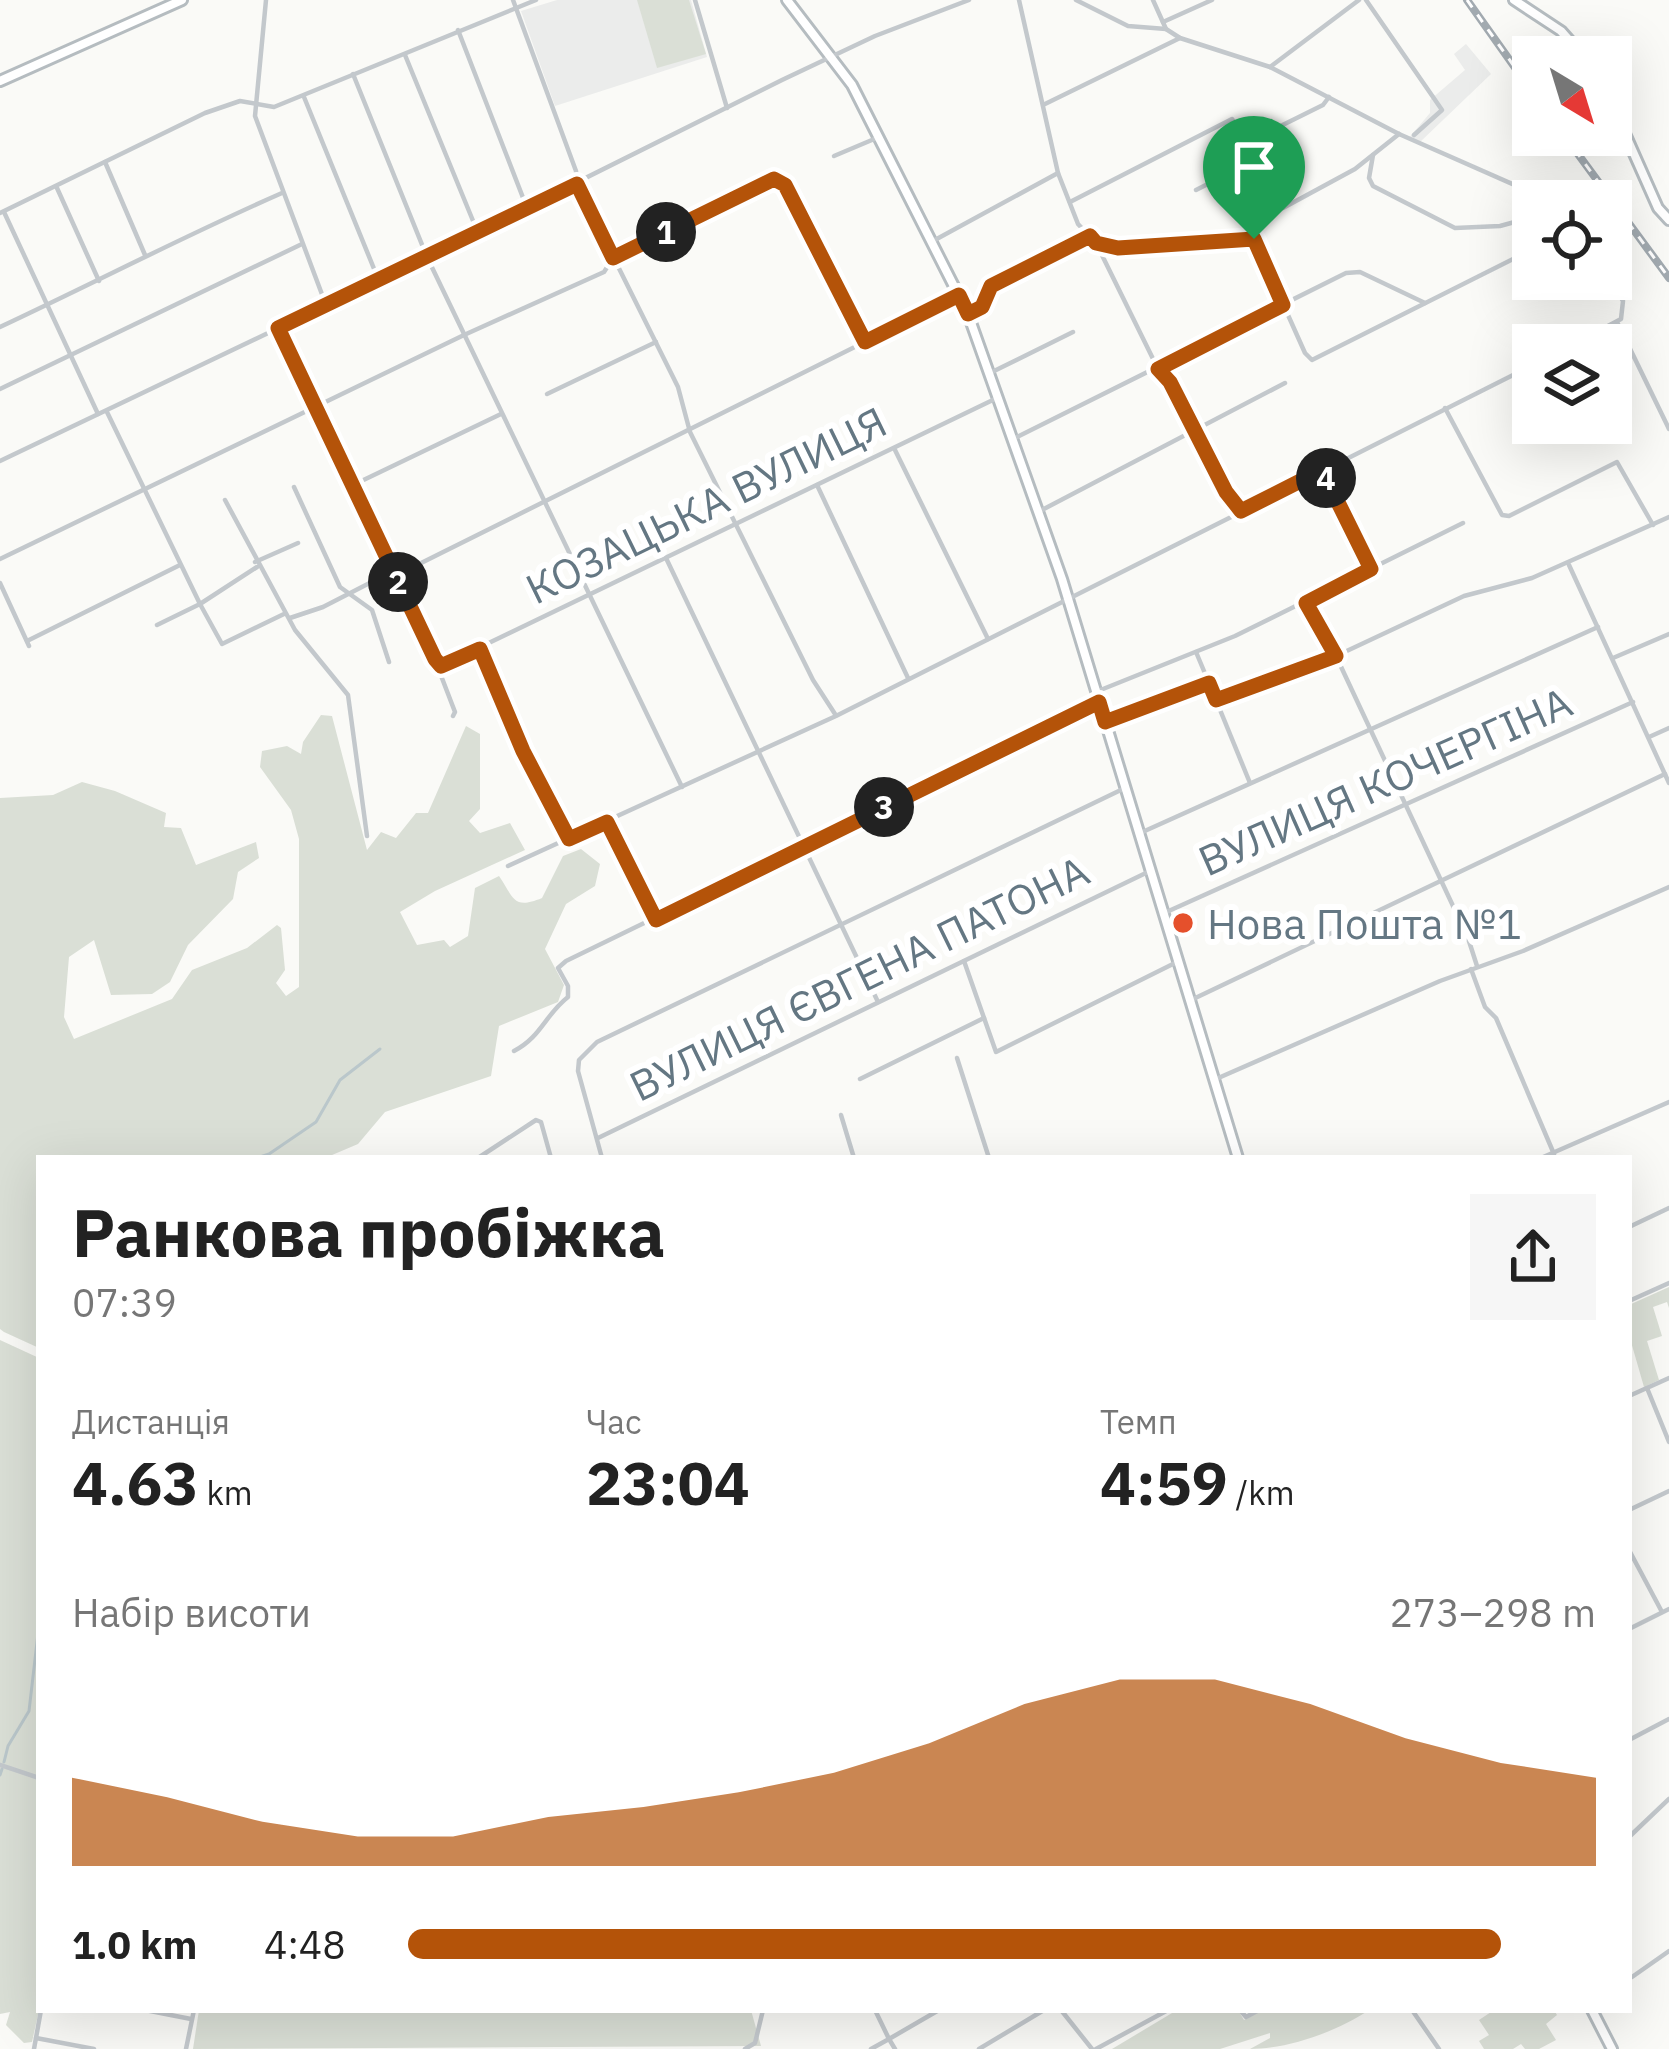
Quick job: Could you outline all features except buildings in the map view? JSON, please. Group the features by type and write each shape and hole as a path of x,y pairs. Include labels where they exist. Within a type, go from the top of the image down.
{"street":[{"path":"0,81 182,0"},
{"path":"266,0 255,116 326,305"},
{"path":"98,414 2,212 205,113 240,101 274,106 304,96 514,3 536,0"},
{"path":"694,0 728,108"},
{"path":"787,0 833,56 879,136 968,314 1068,599 1237,1155"},
{"path":"0,461 379,281 833,56 969,0"},
{"path":"1019,0 1058,173 1078,224 1096,243 1158,369 1170,382 1226,492 1241,511"},
{"path":"1076,0 1128,26 1164,25 1213,0"},
{"path":"1154,0 1164,25 1180,38 1270,68 1399,134 1512,184"},
{"path":"1270,68 1363,0 1442,110 1414,135"},
{"path":"1514,0 1565,36"},
{"path":"514,3 577,184 678,387 690,432 812,680 836,716"},
{"path":"458,30 527,208"},
{"path":"1043,105 1180,38"},
{"path":"404,52 478,232"},
{"path":"353,74 427,257 682,787"},
{"path":"304,96 379,281"},
{"path":"1246,143 1323,105 1329,97"},
{"path":"1070,202 1232,119 1280,209"},
{"path":"1254,239 1266,216 1325,187 1399,134"},
{"path":"834,156 879,136"},
{"path":"1632,149 1658,208 1669,220"},
{"path":"1373,155 1369,178 1373,186 1446,225 1480,228 1512,221"},
{"path":"1196,190 1255,160"},
{"path":"105,162 146,255"},
{"path":"933,241 1058,173"},
{"path":"0,559 604,272 613,258 768,181 780,181 865,342"},
{"path":"56,186 99,281"},
{"path":"0,327 283,193"},
{"path":"968,314 982,307 991,286 1090,236"},
{"path":"1096,243 1118,248 1254,239"},
{"path":"1254,239 1305,353 1312,359 1512,260"},
{"path":"0,388 302,244"},
{"path":"1011,440 1354,272 1425,303"},
{"path":"106,410 223,644 394,574 690,432 959,295"},
{"path":"1621,300 1619,320 1669,429"},
{"path":"1611,324 1619,320"},
{"path":"278,328 441,666 453,716"},
{"path":"988,374 1073,332"},
{"path":"547,394 656,342"},
{"path":"508,866 836,716 1512,375"},
{"path":"1036,513 1285,383"},
{"name":"КОЗАЦЬКА ВУЛИЦЯ","path":"441,666 997,398"},
{"path":"1445,408 1502,515 1509,516 1617,462 1653,525"},
{"path":"351,486 501,414"},
{"path":"893,448 988,638"},
{"path":"1322,470 1371,569"},
{"path":"817,485 908,678"},
{"path":"294,487 340,587 372,610 389,662"},
{"path":"225,500 295,630 348,695 367,836"},
{"path":"1216,700 1336,656 1464,596 1532,578 1669,518"},
{"path":"1096,691 1306,603 1463,523"},
{"path":"157,625 298,543"},
{"path":"665,557 878,1002"},
{"path":"1568,563 1669,783"},
{"path":"0,583 28,644 180,565"},
{"path":"1306,603 1336,656 1439,879 1485,1007 1496,1018 1554,1154"},
{"path":"1138,834 1598,627"},
{"path":"1613,658 1669,634"},
{"path":"480,649 523,751 569,839"},
{"path":"1196,652 1250,784"},
{"path":"1105,722 1209,683"},
{"path":"514,1051 533,1041 554,1008 568,997 558,968 1099,702"},
{"name":"ВУЛИЦЯ КОЧЕРГІНА","path":"1162,914 1633,702"},
{"path":"1649,737 1669,728"},
{"path":"1189,1001 1665,774"},
{"path":"601,1155 578,1071 579,1060 597,1042 1125,788"},
{"path":"607,822 656,920"},
{"name":"ВУЛИЦЯ ЄВГЕНА ПАТОНА","path":"596,1139 1150,871"},
{"path":"1215,1080 1669,887"},
{"path":"964,961 996,1052 1177,962"},
{"path":"860,1079 984,1018"},
{"path":"958,1058 988,1155"},
{"path":"1551,1155 1669,1102"},
{"path":"841,1115 853,1155"},
{"path":"483,1155 536,1120 541,1122 550,1155"},
{"path":"1632,1226 1669,1208"},
{"path":"1632,1300 1669,1283"},
{"path":"1632,1395 1669,1378"},
{"path":"1647,1388 1669,1442"},
{"path":"1632,1509 1669,1491"},
{"path":"1632,1555 1666,1610 1632,1627"},
{"path":"1632,1738 1669,1719"},
{"path":"0,1765 36,1777"},
{"path":"1632,1835 1669,1799"},
{"path":"1632,1977 1669,1951"},
{"path":"34,2049 40,2013"},
{"path":"160,2013 191,2019"},
{"path":"186,2049 193,2013"},
{"path":"745,2049 755,2043 762,2013"},
{"path":"876,2013 895,2049"},
{"path":"872,2049 933,2013"},
{"path":"980,2049 1039,2013"},
{"path":"1064,2013 1094,2049 1162,2013"},
{"path":"1414,2013 1438,2049"},
{"path":"1594,2013 1612,2049"},
{"path":"36,2038 94,2049"}],"shaded area":[{"path":"557,0 691,0 707,57 555,106 521,11"},
{"path":"637,0 689,0 706,54 657,68"},
{"path":"1466,44 1491,74 1420,142 1409,138 1430,113 1430,100 1465,70 1454,54"},
{"path":"321,715 332,716 367,850 381,832 396,838 416,813 428,813 466,726 480,734 480,809 469,821 480,833 510,823 525,850 400,912 417,945 444,940 450,947 468,936 475,888 499,876 515,900 525,903 542,898 563,856 581,849 600,864 595,886 566,904 545,949 564,985 558,1002 499,1026 491,1076 385,1112 358,1144 332,1155 36,1155 36,1347 4,1332 0,1329 0,798 53,795 82,782 115,791 166,813 164,827 181,828 196,865 256,842 259,858 238,872 233,899 188,945 170,982 152,994 111,995 94,940 69,957 64,1017 74,1039 172,999 192,970 247,948 277,925 285,970 276,983 286,996 299,987 299,839 291,810 260,767 262,751 287,746 301,754 303,742"},
{"path":"1669,1287 1669,1308 1667,1302 1653,1307 1662,1336 1647,1341 1659,1380 1644,1387 1632,1345 1632,1304"},
{"path":"0,1340 36,1357 38,2013 32,2042 24,2043 6,2025 10,2012 0,2014"},
{"path":"199,2013 752,2013 761,2046 193,2049"},
{"path":"1172,2013 1240,2013 1244,2020 1257,2013 1364,2013 1327,2032 1280,2046 1250,2049 1270,2038 1270,2033 1220,2049 1112,2049"},
{"path":"1490,2013 1556,2013 1546,2024 1556,2040 1539,2049 1525,2049 1521,2044 1513,2049 1484,2049 1479,2041 1489,2035 1479,2020"}],"waterway":[{"path":"266,1155 316,1122 340,1080 380,1049"},
{"path":"4,1762 29,1711 36,1651"},
{"path":"0,1775 2,1769"}],"railway":[{"path":"1467,0 1512,63"},
{"path":"1579,156 1669,278"}],"place":[{"name":"Нова Пошта №1","path":"1183,923"}],"route":[{"path":"768,181 780,181 865,342 959,295 968,314 982,307 991,286 1090,236 1096,243 1118,248 1254,239 1283,305 1158,369 1170,382 1226,492 1241,511 1322,470 1371,569 1306,603 1336,656 1216,700 1209,683 1105,722 1099,702 656,920 607,822 569,839 523,751 480,649 441,666 435,659 278,328 577,184 613,258 768,181"}]}
